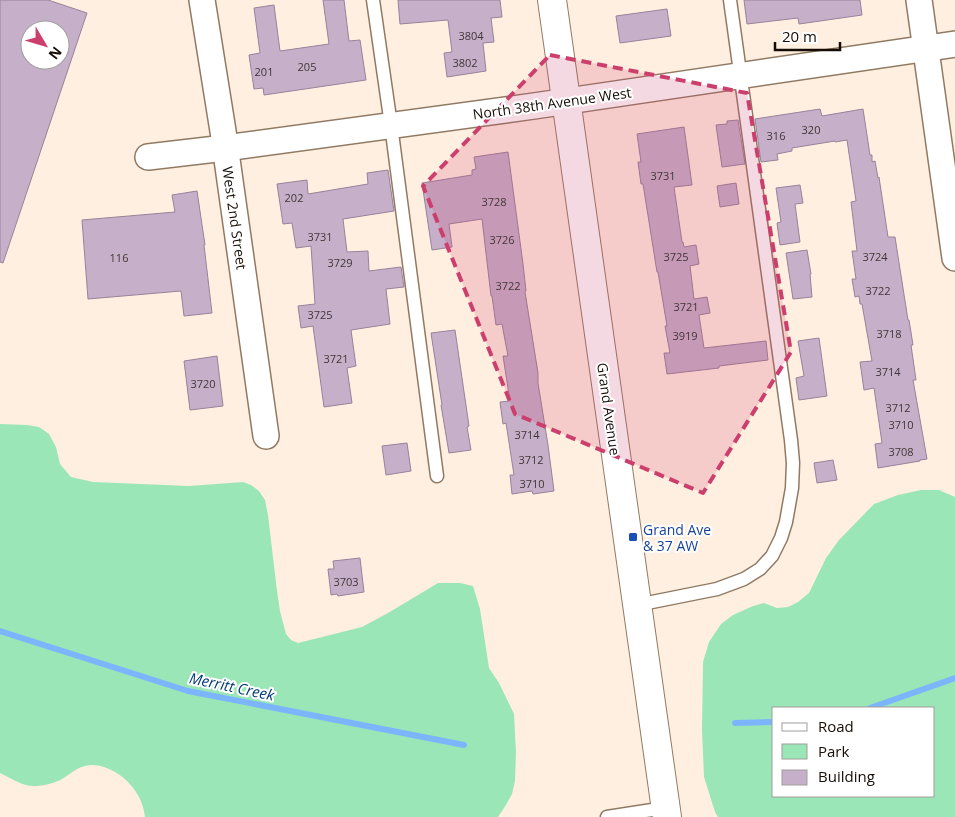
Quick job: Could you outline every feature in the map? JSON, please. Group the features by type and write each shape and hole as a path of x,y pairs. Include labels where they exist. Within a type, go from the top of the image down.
{"main road":[{"name":"Grand Avenue","path":"552,0 666,813"}],"street":[{"name":"West 2nd Street","path":"202,0 266,436"},
{"path":"919,0 955,258"},
{"name":"North 38th Avenue West","path":"148,157 567,101 955,44"}],"lane":[{"path":"372,0 391,125 436,476"},
{"path":"637,605 717,589 744,579 760,569 772,556 781,538 792,488 793,463 791,440 730,0"},
{"path":"607,817 666,813"}],"highlighted area":[{"path":"550,55 747,93 791,352 703,493 515,414 423,186"}],"green space":[{"path":"0,424 39,427 49,434 56,447 60,464 71,477 93,482 189,486 243,482 251,485 259,491 265,500 280,611 286,634 291,640 298,643 362,627 438,583 460,583 473,586 480,609 489,668 499,683 514,714 515,781 512,794 498,817 145,817 141,800 132,786 112,770 102,766 87,765 59,780 39,786 22,784 0,773"},
{"path":"921,490 939,490 955,497 955,817 718,817 704,777 702,730 703,662 709,642 721,624 733,615 764,603 777,608 788,607 809,593 826,558 839,540 874,504 898,495"}],"building":[{"path":"0,0 48,0 87,13 70,64 70,20 20,20 20,70 68,70 3,263 0,262"},
{"path":"323,0 344,0 349,41 360,40 366,80 264,95 263,88 254,89 249,55 260,53 254,8 274,5 280,51 329,44"},
{"path":"398,0 500,0 502,17 491,18 494,42 483,43 486,71 447,77 444,53 452,52 448,20 400,24"},
{"path":"744,0 860,0 862,15 799,24 798,18 747,24"},
{"path":"667,9 671,36 620,43 616,16"},
{"path":"820,109 822,116 863,109 870,155 872,155 872,162 875,161 879,177 888,237 895,237 913,345 911,345 916,380 913,380 927,459 878,468 875,444 882,443 874,388 864,390 860,362 872,361 862,304 860,304 859,296 855,297 852,279 856,279 852,251 857,251 851,202 856,201 847,140 792,148 792,151 777,154 778,160 761,162 755,119"},
{"path":"738,120 745,164 722,167 716,125"},
{"path":"684,127 692,185 674,187 682,242 684,247 696,245 699,264 690,266 694,299 707,297 710,313 699,315 704,348 766,341 768,360 667,374 664,353 670,353 665,326 667,326 643,184 641,184 638,162 641,162 637,134"},
{"path":"508,152 525,292 554,491 533,494 532,491 512,494 510,475 514,475 506,423 503,424 500,402 510,401 503,356 508,356 502,324 496,325 482,219 449,224 452,247 432,250 422,183 472,175 472,170 476,169 474,157"},
{"path":"388,170 394,211 343,219 347,252 368,251 369,271 401,267 404,287 386,289 390,324 351,330 356,366 347,368 352,403 324,407 313,326 301,328 298,306 315,304 311,246 296,248 292,223 283,224 277,184 307,180 308,194 368,184 367,173"},
{"path":"736,183 739,204 720,207 717,186"},
{"path":"800,185 803,203 795,204 800,242 780,245 777,223 781,222 776,188"},
{"path":"197,191 212,313 184,316 181,291 88,299 82,220 175,212 172,195"},
{"path":"807,250 812,297 793,299 786,253"},
{"path":"455,330 471,450 449,453 431,333"},
{"path":"819,338 827,396 799,400 796,378 804,376 798,341"},
{"path":"217,356 223,406 190,410 184,361"},
{"path":"407,443 411,471 386,475 382,446"},
{"path":"833,460 837,480 817,483 814,463"},
{"path":"360,558 364,592 338,596 337,594 331,595 328,569 334,569 333,561"}],"waterway":[{"name":"Merritt Creek","path":"0,631 188,691 464,745"},
{"name":"Merritt Creek","path":"873,707 955,678"},
{"name":"Merritt Creek","path":"735,723 772,722"}],"place":[{"name":"Grand Ave & 37 AW","path":"633,537"}]}
